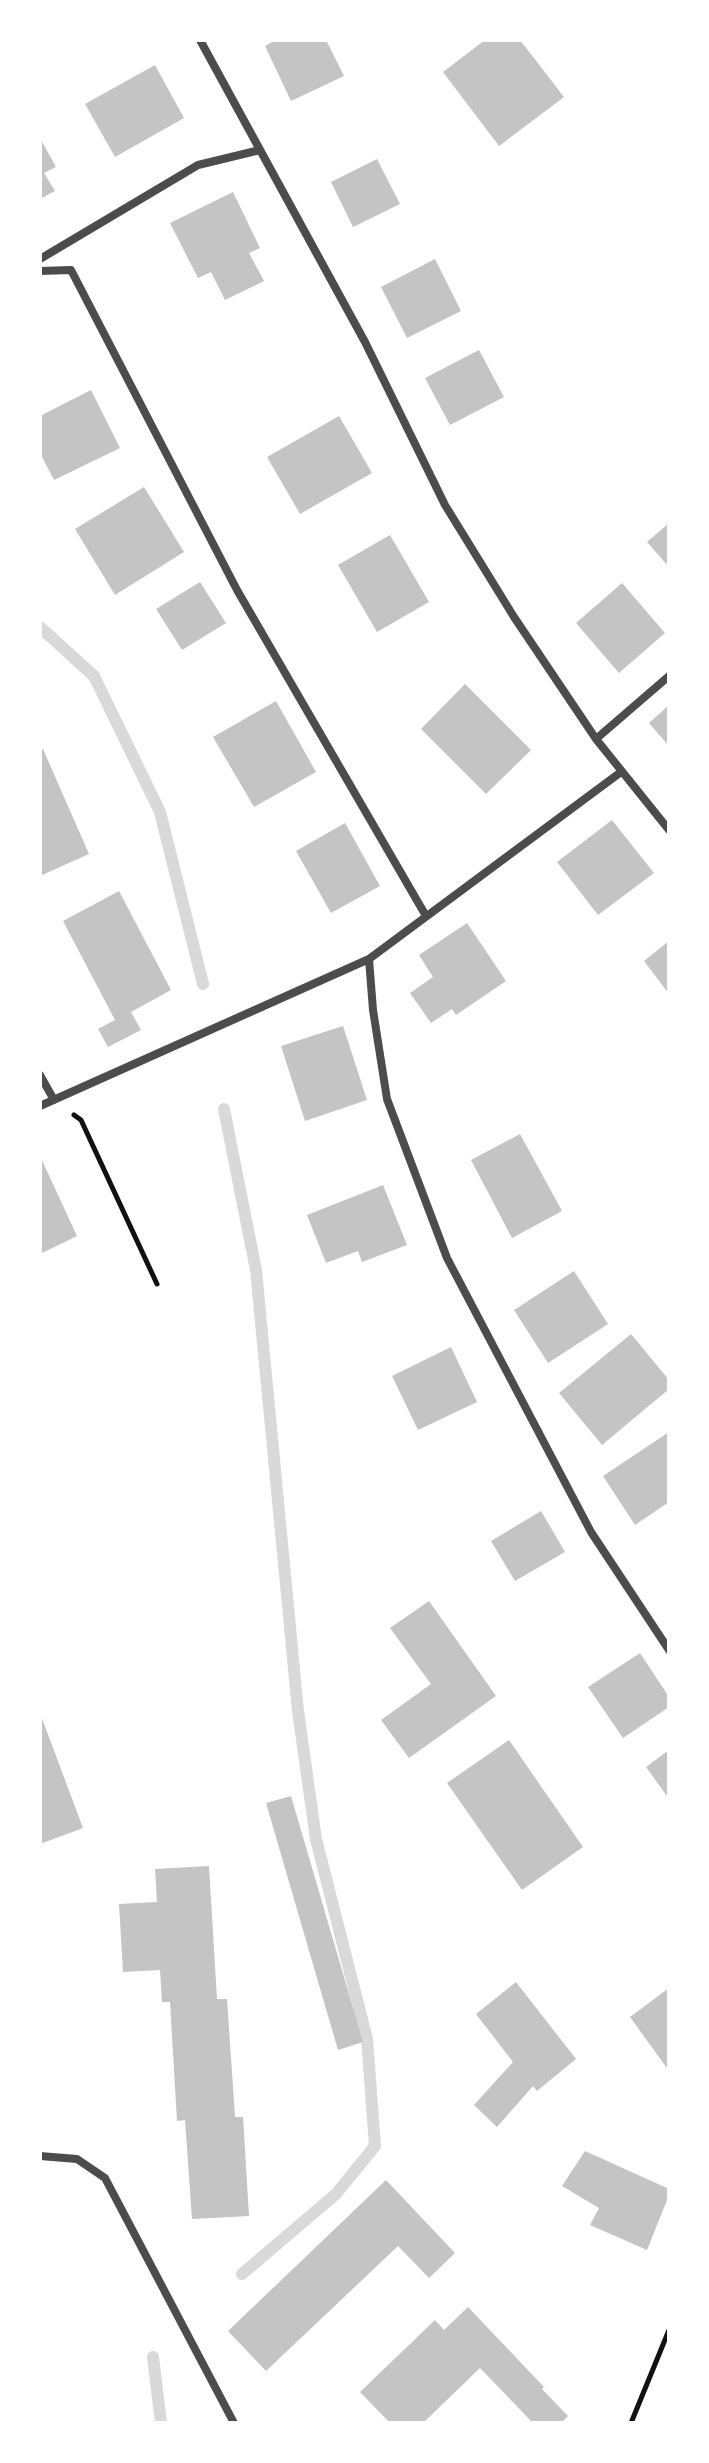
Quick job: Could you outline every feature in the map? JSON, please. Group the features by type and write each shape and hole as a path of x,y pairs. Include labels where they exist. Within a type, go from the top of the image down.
{"street":[{"path":"200,40 365,342 445,505 514,617 596,739 669,830"},
{"path":"40,259 198,165 260,150"},
{"path":"40,271 71,270 237,590 426,916"},
{"path":"596,739 669,676"},
{"path":"40,1106 369,959 621,772"},
{"path":"369,959 373,1010 387,1099 447,1258 591,1532 669,1650"},
{"path":"40,1075 54,1100"},
{"path":"40,2156 77,2159 105,2178 234,2423"}],"path":[{"path":"54,1100 81,1120 157,1284"},
{"path":"631,2423 669,2330"}],"building":[{"path":"276,40 326,40 344,76 291,101 265,46"},
{"path":"485,40 520,40 564,97 499,146 443,72"},
{"path":"155,65 184,118 115,157 85,104"},
{"path":"40,138 56,167 44,173 55,191 40,199"},
{"path":"377,159 400,204 353,227 331,182"},
{"path":"233,192 260,248 249,253 264,281 225,300 211,272 198,278 170,223"},
{"path":"435,259 461,311 407,338 381,287"},
{"path":"479,350 504,397 450,425 425,378"},
{"path":"91,390 120,448 54,480 40,453 40,416"},
{"path":"339,416 372,473 300,514 267,457"},
{"path":"144,487 184,552 115,595 75,529"},
{"path":"669,523 669,567 647,542"},
{"path":"390,535 429,602 377,632 338,565"},
{"path":"200,582 226,623 182,650 156,609"},
{"path":"622,583 665,633 619,673 576,623"},
{"path":"465,684 531,750 486,794 421,729"},
{"path":"276,701 316,772 254,807 213,737"},
{"path":"669,705 669,746 649,723"},
{"path":"43,749 89,854 40,876 40,750"},
{"path":"612,820 654,873 598,915 557,862"},
{"path":"345,823 380,886 331,913 296,851"},
{"path":"119,891 171,990 131,1012 141,1030 108,1047 98,1029 115,1020 63,921"},
{"path":"467,923 506,981 456,1015 452,1009 431,1023 410,993 433,977 419,955"},
{"path":"669,941 669,994 644,961"},
{"path":"343,1026 367,1100 305,1121 281,1046"},
{"path":"520,1134 562,1211 512,1238 471,1160"},
{"path":"40,1156 77,1236 40,1254"},
{"path":"383,1185 407,1245 362,1262 358,1251 326,1263 307,1215"},
{"path":"574,1271 608,1324 548,1363 514,1310"},
{"path":"631,1334 669,1380 669,1389 602,1445 559,1393"},
{"path":"451,1347 477,1402 418,1430 392,1376"},
{"path":"669,1432 669,1502 635,1525 603,1476"},
{"path":"541,1511 565,1552 515,1581 491,1541"},
{"path":"429,1601 496,1696 409,1758 381,1720 431,1684 390,1628"},
{"path":"640,1653 669,1697 669,1707 623,1738 588,1687"},
{"path":"40,1713 83,1828 40,1844"},
{"path":"509,1740 583,1847 522,1890 447,1783"},
{"path":"669,1750 669,1799 646,1767"},
{"path":"291,1796 363,2042 338,2050 266,1803"},
{"path":"209,1866 217,1999 227,1999 235,2117 243,2117 249,2216 192,2219 185,2120 177,2121 170,2002 162,2002 160,1970 123,1972 119,1904 157,1902 155,1869"},
{"path":"516,1982 576,2059 537,2091 533,2086 497,2127 474,2105 513,2062 476,2014"},
{"path":"669,1988 669,2071 630,2017"},
{"path":"585,2151 669,2189 647,2250 590,2225 599,2208 562,2186"},
{"path":"386,2180 455,2253 429,2278 398,2246 266,2371 228,2331"},
{"path":"468,2307 568,2416 561,2423 533,2423 480,2368 423,2423 390,2423 360,2392 435,2320 444,2330"}],"waterway":[{"path":"40,627 94,676 160,812 203,984"},
{"path":"224,1109 256,1270 298,1711 316,1839 367,2039 375,2146 336,2194 242,2274"},
{"path":"153,2357 161,2423"}]}
